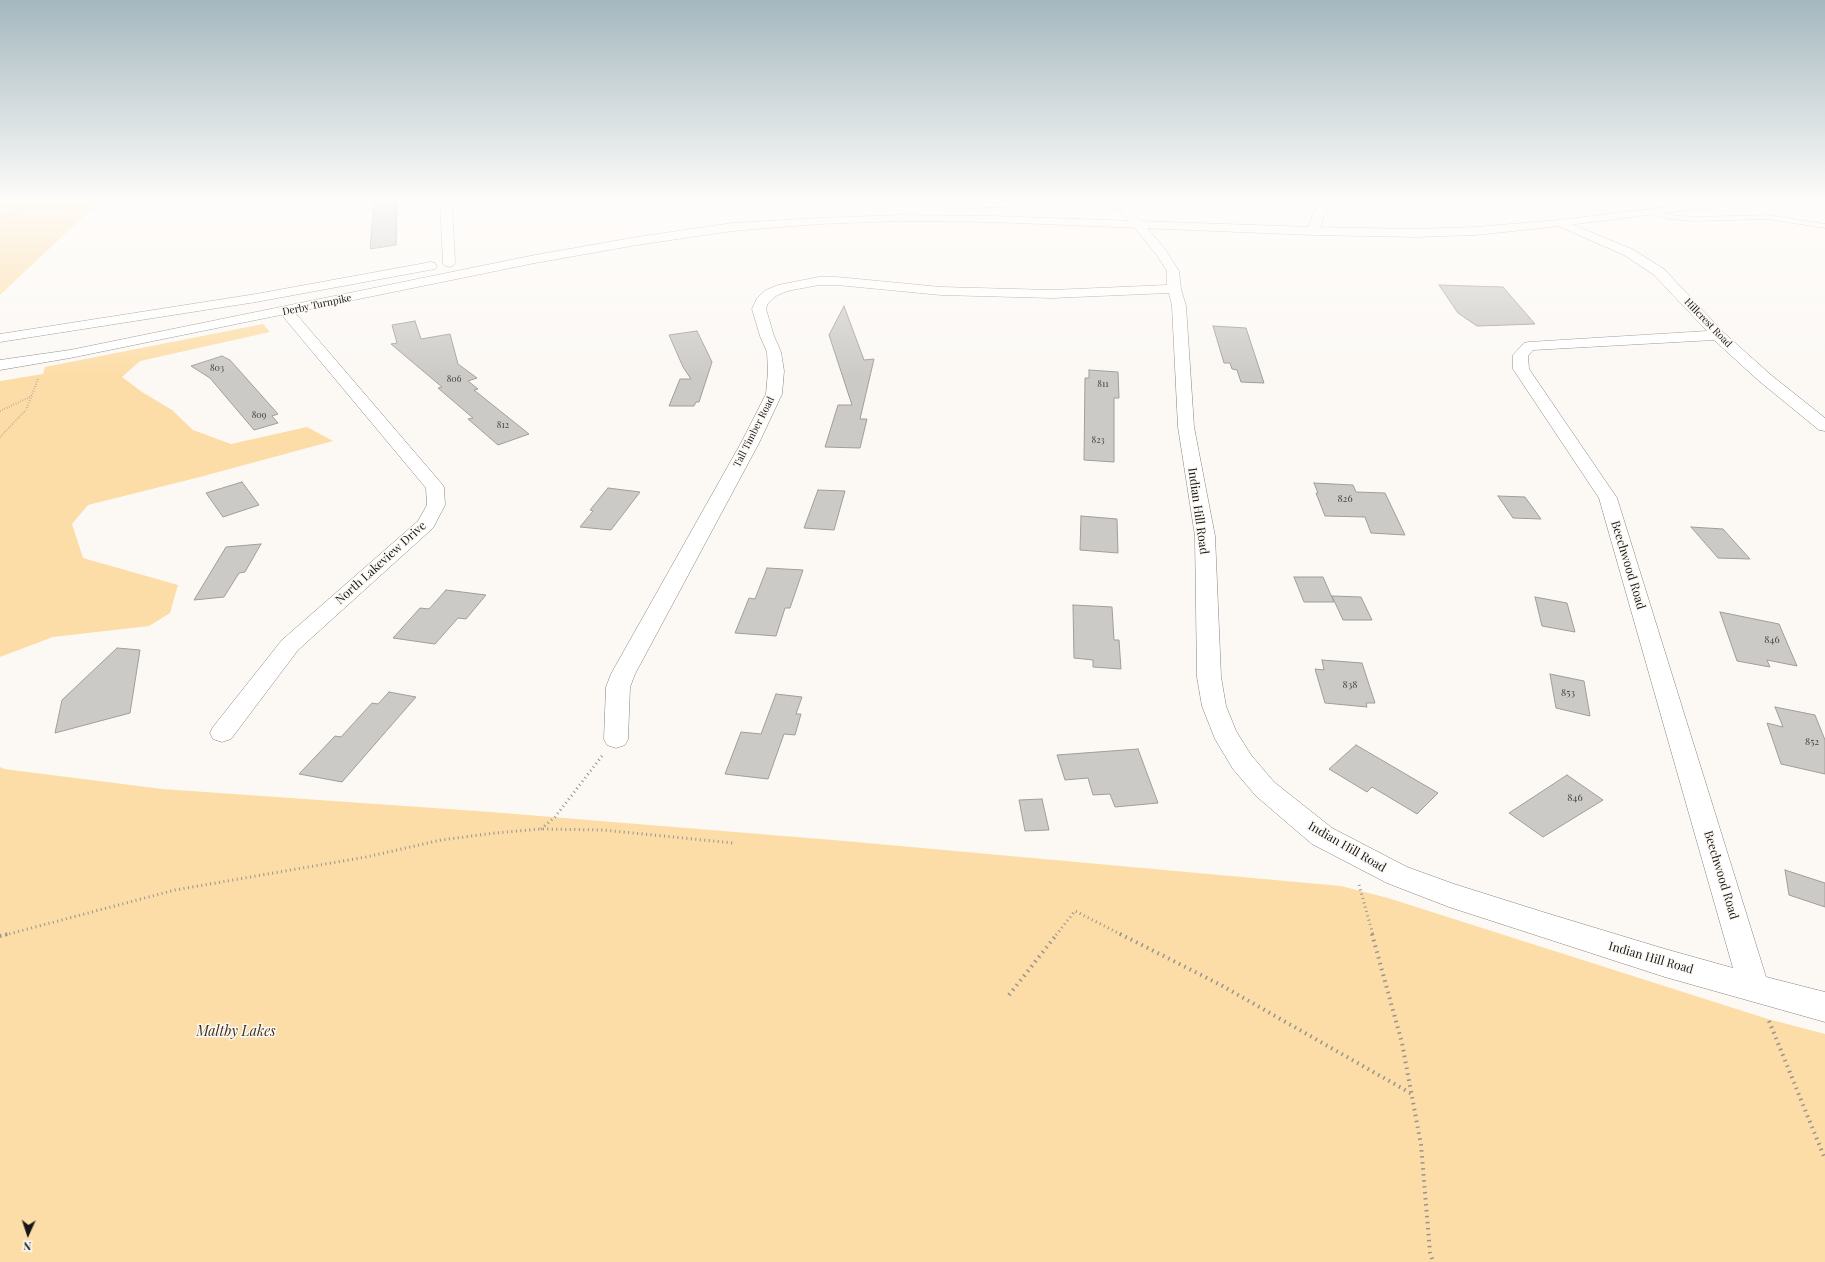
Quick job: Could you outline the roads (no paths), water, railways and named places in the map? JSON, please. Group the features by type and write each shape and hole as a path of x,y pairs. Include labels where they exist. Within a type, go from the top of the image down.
{"main road":[{"name":"Derby Turnpike","path":"0,338 256,298 464,260"},
{"name":"Derby Turnpike","path":"0,365 70,354 531,260"},
{"name":"Indian Hill Road","path":"1167,260 1173,271 1174,289 1179,306 1186,427 1205,536 1209,677 1214,706 1224,733 1242,762 1265,789 1297,817 1316,831 1360,857 1396,875 1449,895 1665,962 1825,1007"},
{"name":"Hillcrest Road","path":"1640,260 1659,272 1718,335 1765,378 1825,426"},
{"name":"Tall Timber Road","path":"616,738 618,687 623,674 750,443 774,394 776,371 774,352 759,309 762,301 771,293 783,288 819,281 837,281 941,291 1052,294 1174,289"},
{"name":"North Lakeview Drive","path":"222,733 290,645 426,524 436,505 435,487 286,311"},
{"name":"Beechwood Road","path":"1718,335 1529,346 1520,355 1521,369 1608,498 1754,987"}],"park label":[{"name":"Maltby Lakes","path":"236,1032"}]}
